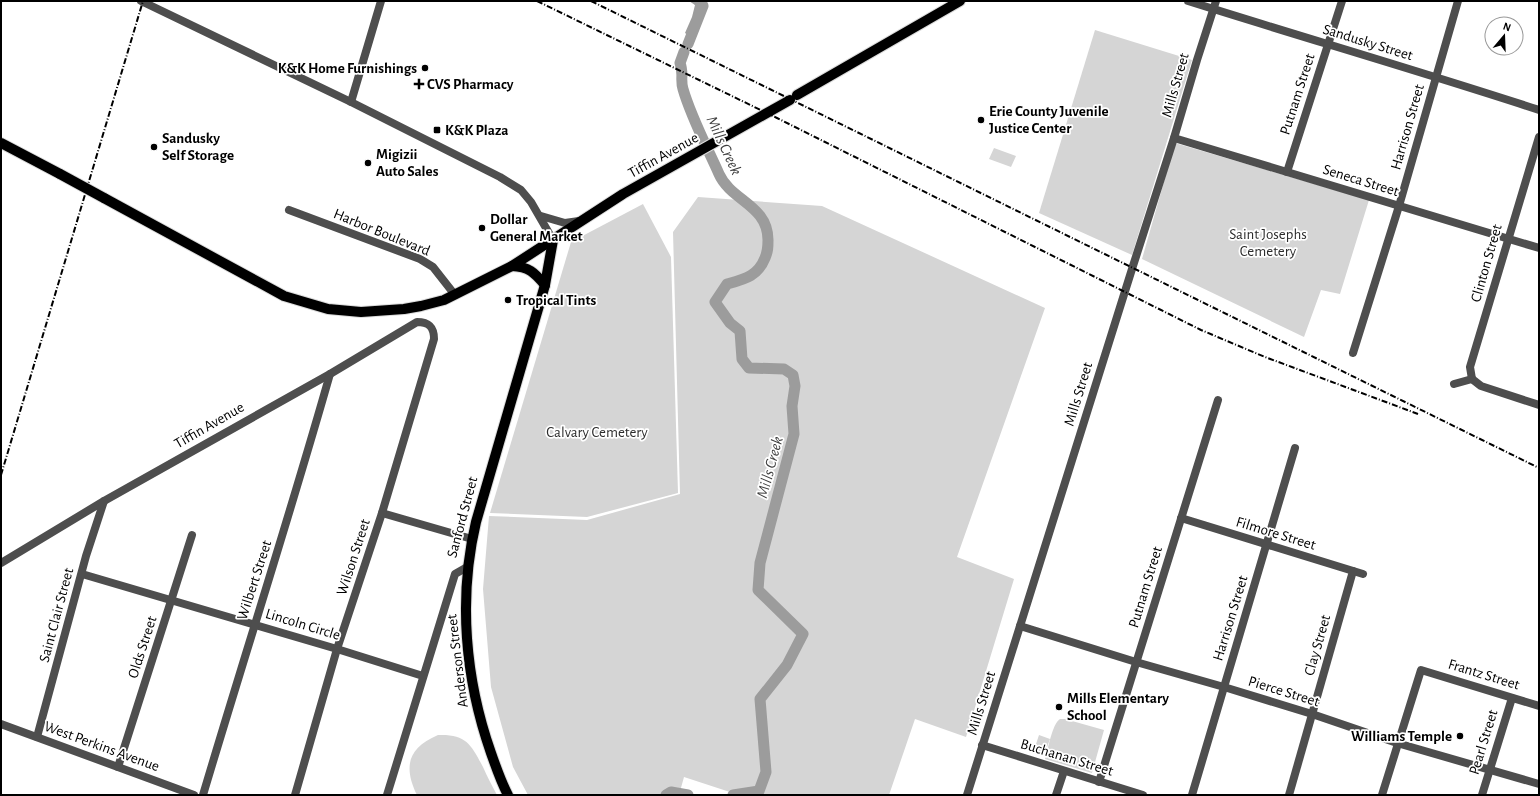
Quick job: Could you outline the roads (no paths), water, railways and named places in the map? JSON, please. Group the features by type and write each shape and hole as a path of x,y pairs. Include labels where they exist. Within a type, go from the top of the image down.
{"main road":[{"name":"Tiffin Avenue","path":"1,143 284,296 305,304 328,309 361,312 385,311 421,306 444,300 512,266 623,194 716,143 960,1"},
{"name":"Sanford Street","path":"469,566 472,539 482,498 545,284 553,240"},
{"path":"512,266 522,266 528,269 545,284"},
{"name":"Anderson Street","path":"469,566 466,617 471,674 478,711 486,738 497,770 508,795"}],"street":[{"path":"141,1 351,102 500,177 520,190 531,202 553,240"},
{"path":"351,102 381,1"},
{"name":"Sandusky Street","path":"1188,1 1215,5 1328,45 1435,76 1539,110"},
{"name":"Putnam Street","path":"1287,172 1342,1"},
{"name":"Harrison Street","path":"1353,353 1399,206 1435,76 1458,1"},
{"name":"Mills Street","path":"967,795 1215,5"},
{"name":"Clinton Street","path":"1472,379 1470,367 1539,137"},
{"name":"Seneca Street","path":"1174,138 1539,248"},
{"name":"Harbor Boulevard","path":"288,210 420,259 433,267 455,295"},
{"path":"540,216 555,222 565,223 584,220"},
{"name":"Tiffin Avenue","path":"1,563 104,501 330,374 418,322 424,322 432,328"},
{"name":"Wilson Street","path":"295,795 338,649 382,512 434,338 432,328"},
{"name":"Wilbert Street","path":"203,795 254,624 300,480 330,374"},
{"path":"1454,384 1472,379 1481,386 1539,405"},
{"name":"Putnam Street","path":"1099,782 1218,400"},
{"name":"Harrison Street","path":"1192,795 1296,448"},
{"name":"Saint Clair Street","path":"37,737 86,556 104,501"},
{"path":"382,512 472,539"},
{"name":"Filmore Street","path":"1181,518 1363,574"},
{"name":"Olds Street","path":"118,767 192,534"},
{"name":"Sanford Street","path":"387,795 455,574 469,566"},
{"name":"Clay Street","path":"1289,795 1353,571"},
{"name":"Lincoln Circle","path":"82,574 338,649 423,676"},
{"name":"Pierce Street","path":"1020,626 1312,714 1397,743 1539,784"},
{"name":"Frantz Street","path":"1397,743 1421,670 1539,706"},
{"name":"Pearl Street","path":"1482,795 1512,698"},
{"name":"West Perkins Avenue","path":"1,724 194,795"},
{"path":"1382,795 1397,743"},
{"name":"Buchanan Street","path":"982,745 1143,795"},
{"path":"1056,795 1064,771"}],"waterway":[{"name":"Mills Creek","path":"688,44 703,6 699,1"},
{"name":"Mills Creek","path":"684,52 680,63 682,70 682,86 690,110 719,174 732,191 756,211 762,219 766,228 768,240 767,253 759,269 750,276 727,284 715,302 730,323 740,331 742,359 749,368 784,369 793,375 795,386 792,406 794,434 760,563 758,590 803,634 787,665 760,699 766,772 759,791 733,795"},
{"name":"Mills Creek","path":"666,795 671,792 688,795"}],"railway":[{"path":"1,475 143,1"},
{"path":"537,1 777,118 1201,330 1265,357 1418,414"},
{"path":"591,1 1539,468"}],"place":[{"name":"K&K Home Furnishings","path":"425,68"},
{"name":"CVS Pharmacy","path":"419,84"},
{"name":"Erie County Juvenile Justice Center","path":"981,120"},
{"name":"K&K Plaza","path":"437,130"},
{"name":"Sandusky Self Storage","path":"154,147"},
{"name":"Migizii Auto Sales","path":"368,163"},
{"name":"Dollar General Market","path":"482,228"},
{"name":"Tropical Tints","path":"508,300"},
{"name":"Mills Elementary School","path":"1059,707"},
{"name":"Williams Temple","path":"1460,736"}],"park label":[{"name":"Saint Josephs Cemetery","path":"1268,242"},
{"name":"Calvary Cemetery","path":"597,432"}]}
